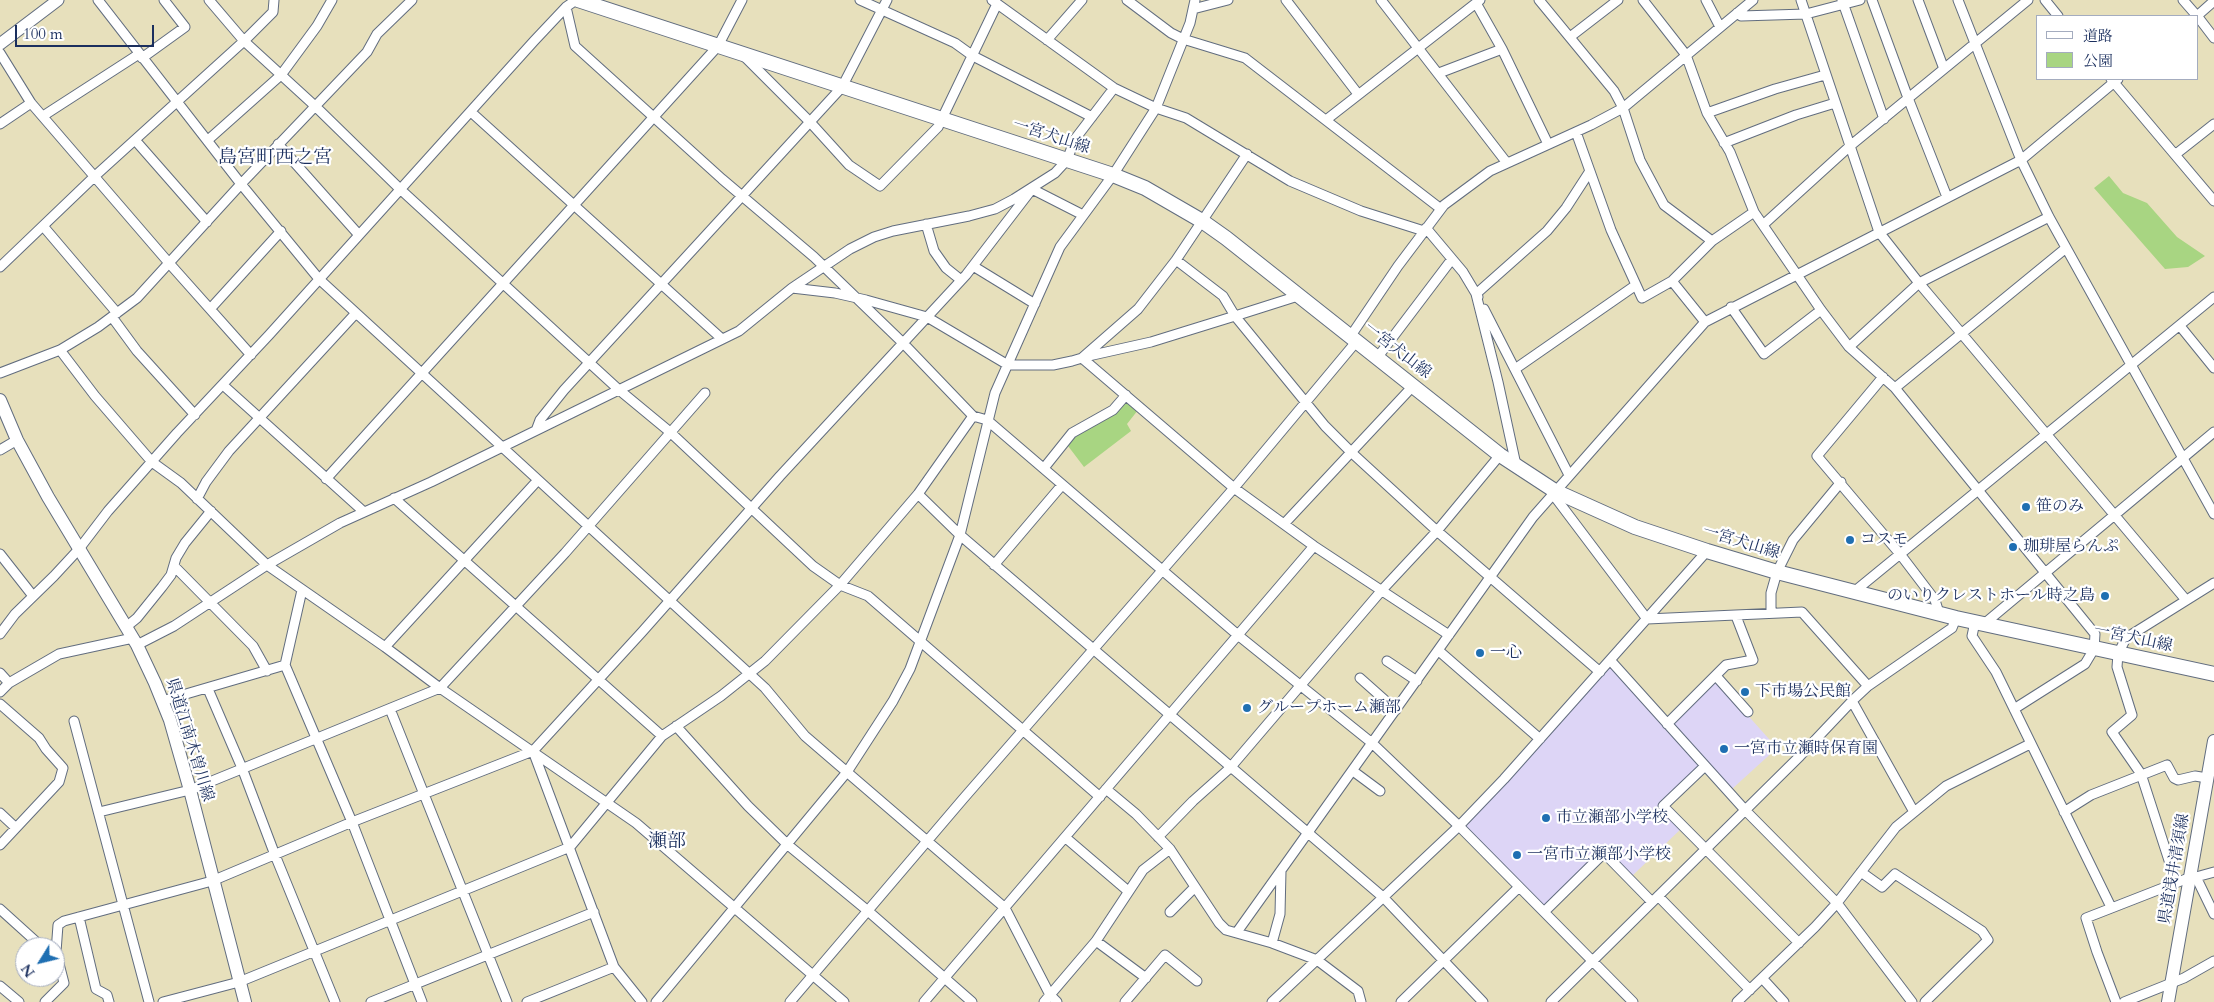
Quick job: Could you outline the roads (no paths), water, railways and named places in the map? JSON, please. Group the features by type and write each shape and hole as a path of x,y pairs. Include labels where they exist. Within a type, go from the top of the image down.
{"main road":[{"name":"一宮犬山線","path":"573,2 718,46 1113,175 1153,192 1202,221 1500,455 1554,492 1635,527 1777,572 1956,618 2214,674"},
{"name":"県道江南木曽川線","path":"0,400 17,440 79,549 132,636 162,701 190,790 212,882 245,1002"},
{"name":"県道浅井清須線","path":"2171,995 2193,877 2214,741"}],"street":[{"path":"0,44 58,0"},
{"path":"98,0 241,184 319,279 765,688 805,736 929,840 1005,908 1051,1000 1096,940 1143,870 1170,849"},
{"path":"43,116 185,27 164,0"},
{"path":"209,0 244,40 400,189 618,389 670,432 813,566 840,584 868,596 1023,731 1103,793 1136,814 1170,849 1226,930 1272,943 1317,960 1358,992 1361,1002"},
{"path":"0,267 95,176 273,12 274,0"},
{"path":"208,140 281,75 317,26 332,0"},
{"path":"0,373 60,350 138,298 278,144 367,52 377,34 412,0"},
{"path":"326,479 718,46 742,0"},
{"path":"860,0 955,43 973,56 1092,116"},
{"path":"537,428 540,420 590,363 842,87 887,0"},
{"path":"1047,40 1082,0"},
{"path":"1128,0 1171,33 1183,39 1246,58 1441,208"},
{"path":"656,1002 848,772 893,701 910,669 960,535 995,393 1060,247 1113,175 1156,108 1190,23 1194,4 1228,0"},
{"path":"1286,0 1358,94"},
{"path":"1381,0 1507,163"},
{"path":"1539,0 1614,91 1623,108 1640,160 1664,205 1712,241"},
{"path":"1570,37 1618,0"},
{"path":"1643,0 1686,56 1707,114 1724,143 1754,212 1822,310 1849,347 1895,388 2096,634 2094,649 2085,664 2014,709"},
{"path":"1706,0 1720,27"},
{"path":"790,1002 1306,402 1353,340 1425,229 1441,208 1463,189 1490,171 1576,132 1623,108 1753,0"},
{"path":"1801,0 1879,232 1919,283 2186,600"},
{"path":"1737,13 1741,16 1806,14 1842,3 1860,0"},
{"path":"1872,0 1947,197"},
{"path":"1918,0 1944,69"},
{"path":"1958,0 2021,160 2049,217 2214,514"},
{"path":"1763,225 1850,146 2028,0"},
{"path":"2045,0 2057,15"},
{"path":"2183,0 2196,15"},
{"path":"2198,15 2214,1"},
{"path":"0,634 15,614 79,549 108,511 152,462 573,2"},
{"path":"573,2 575,46 823,266 903,343 973,416 987,420 1239,636 1372,743 1459,826 1633,1002"},
{"path":"1326,120 1478,2 1548,144"},
{"path":"743,55 810,122 849,165 880,186 938,128 1000,3 1047,40 1114,88 1156,108 1186,118 1290,181 1369,214 1425,229 1463,272 1476,294 1569,476"},
{"path":"1842,3 1884,119"},
{"path":"2199,19 2214,38"},
{"path":"1439,73 1502,49"},
{"path":"0,53 31,103 168,263 211,308 251,355"},
{"path":"1707,114 1775,89 1825,75"},
{"path":"1237,932 1554,492 1705,322 2021,160 2114,80 2214,201"},
{"path":"0,692 9,683 60,654 174,626 268,565 340,524 739,331 792,288 823,266 874,237 995,209 1032,189 1055,173 1067,160 1075,139 1114,88"},
{"path":"0,124 31,103"},
{"path":"1724,143 1796,115 1835,103"},
{"path":"471,112 722,339"},
{"path":"2176,154 2214,124"},
{"path":"1576,132 1611,230 1642,298 1672,281 1712,241 1754,212"},
{"path":"135,140 207,222"},
{"path":"278,144 359,235"},
{"path":"1082,358 1138,310 1176,260 1246,154"},
{"path":"1476,294 1552,226 1590,171"},
{"path":"1032,189 1083,215"},
{"path":"57,937 58,926 80,917 212,882 352,822 533,751 961,280 1032,189"},
{"path":"1849,347 1919,283 2049,217"},
{"path":"926,224 934,251 946,268 961,280"},
{"path":"43,226 115,315 137,351 195,415"},
{"path":"211,308 280,231"},
{"path":"1895,388 2066,248"},
{"path":"1377,358 1452,259"},
{"path":"1176,260 1223,296 1235,316 1325,426 1352,453 1437,531 1600,672"},
{"path":"973,266 1035,304"},
{"path":"1672,281 1705,322"},
{"path":"1515,369 1636,285"},
{"path":"792,288 856,298 927,317 1008,364 1053,365 1151,342 1298,296"},
{"path":"1476,294 1516,465"},
{"path":"1855,592 2214,297"},
{"path":"1731,307 1764,354 1822,310"},
{"path":"198,499 206,482 229,451 356,313"},
{"path":"2180,326 2214,368"},
{"path":"60,350 95,396 152,462 198,499 268,565 440,688 636,824 844,1002"},
{"path":"1082,358 1234,488 1314,546 1450,635"},
{"path":"1883,377 1817,456 1841,482 1900,554 1935,600 1939,613"},
{"path":"223,386 364,512"},
{"path":"1284,524 1413,386"},
{"path":"99,812 190,790 440,688 588,526 705,393"},
{"path":"1044,468 1072,434 1113,410 1126,395"},
{"path":"163,1002 239,982 570,847 662,736 750,674 791,636 840,584 918,494 973,416"},
{"path":"2111,907 1996,672 1972,636 1979,623 2046,572 2214,432"},
{"path":"0,450 17,440"},
{"path":"1158,837 1193,801 1230,768 1382,590 1437,531 1500,455"},
{"path":"385,647 538,480"},
{"path":"1771,612 1771,593 1777,572 1793,540 1841,482"},
{"path":"994,565 1062,485"},
{"path":"1554,492 1647,619"},
{"path":"918,494 994,565 1384,898 1483,1002"},
{"path":"394,498 517,605 662,736"},
{"path":"132,636 137,618 171,575 185,543 210,511"},
{"path":"924,1002 1314,546"},
{"path":"1272,1002 1459,826 1540,739 1707,551"},
{"path":"0,554 33,596"},
{"path":"174,566 254,646 267,671"},
{"path":"2176,882 2141,774 2112,732 2132,715 2116,667 2118,654 2126,638 2214,582"},
{"path":"302,590 285,666 352,822 422,1002"},
{"path":"1647,619 1802,612 1868,686"},
{"path":"1667,724 1726,665 1753,660 1736,616"},
{"path":"1551,1002 1800,756 1852,701 1868,686 1952,628 1956,618"},
{"path":"1439,651 1540,739"},
{"path":"1387,660 1417,681"},
{"path":"1610,660 1745,810 1837,904 1912,1002"},
{"path":"162,701 285,666"},
{"path":"0,673 9,683"},
{"path":"1716,676 1748,712"},
{"path":"1360,678 1396,710"},
{"path":"208,689 242,768 335,1002"},
{"path":"1852,701 1914,812"},
{"path":"0,704 40,738 46,749 63,768 59,782 0,845"},
{"path":"390,709 507,1002"},
{"path":"74,720 149,1002"},
{"path":"676,726 748,806 788,846 868,911 972,1002"},
{"path":"1738,1002 1837,904 1896,827 1946,786 2030,744"},
{"path":"533,751 614,967 642,1002"},
{"path":"2064,812 2092,795 2167,765 2174,778 2178,780 2195,776 2207,778"},
{"path":"1705,766 1663,806 1799,943"},
{"path":"1353,770 1380,791"},
{"path":"0,813 16,828"},
{"path":"1066,838 1128,890"},
{"path":"1544,912 1604,853 1750,990"},
{"path":"1272,943 1280,914 1281,871"},
{"path":"1861,872 1882,886 1895,874 1982,931 1988,940 1926,1002"},
{"path":"2116,1002 2086,918 2176,882 2214,872"},
{"path":"2193,877 2214,914"},
{"path":"1170,912 1195,887"},
{"path":"1400,1002 1519,887"},
{"path":"0,910 31,937"},
{"path":"371,1002 594,912"},
{"path":"80,917 96,989 107,995 109,1002"},
{"path":"1096,940 1146,978"},
{"path":"1126,1002 1165,955 1197,981"},
{"path":"2124,1002 2149,990 2171,995 2214,961"},
{"path":"527,1002 614,967"},
{"path":"1762,978 1784,1002"},
{"path":"0,986 18,1002"},
{"path":"45,1002 60,987"}],"place":[{"name":"笹のみ","path":"2026,507"},
{"name":"コスモ","path":"1850,540"},
{"name":"珈琲屋らんぷ","path":"2013,547"},
{"name":"のいりクレストホール時之島","path":"2105,596"},
{"name":"一心","path":"1480,653"},
{"name":"下市場公民館","path":"1745,692"},
{"name":"グループホーム瀬部","path":"1247,708"},
{"name":"一宮市立瀬時保育園","path":"1724,749"},
{"name":"市立瀬部小学校","path":"1546,818"},
{"name":"一宮市立瀬部小学校","path":"1517,855"}],"district":[{"name":"島宮町西之宮","path":"275,159"},
{"name":"瀬部","path":"667,843"}]}
